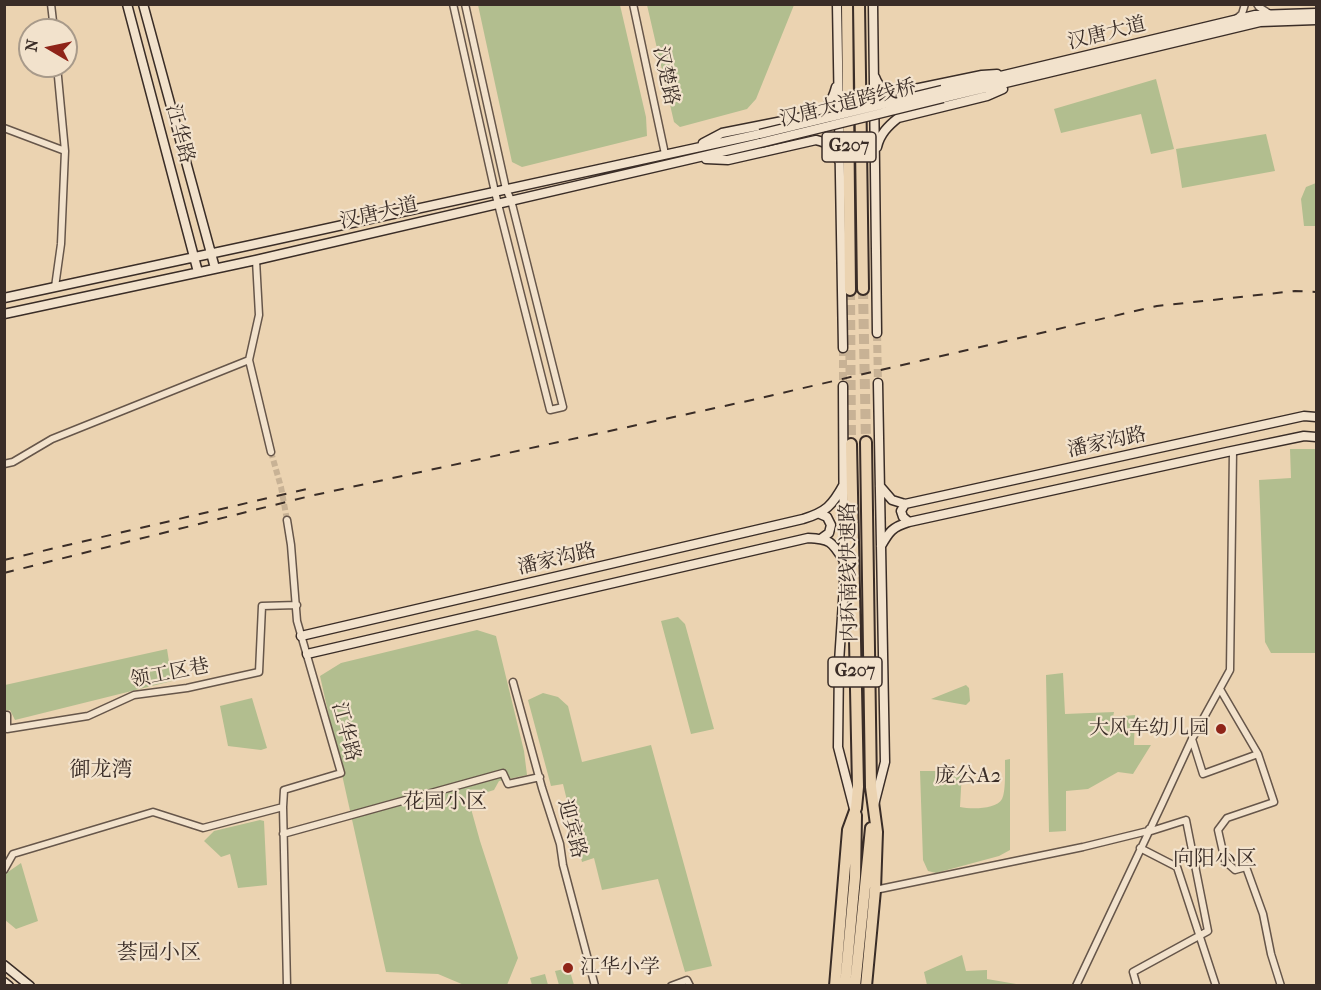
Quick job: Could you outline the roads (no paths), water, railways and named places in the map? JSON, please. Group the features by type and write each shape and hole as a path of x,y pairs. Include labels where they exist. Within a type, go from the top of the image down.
{"highway":[{"name":"G207","path":"847,4 850,291"},
{"name":"G207","path":"859,4 863,289"},
{"name":"内环南线快速路","path":"866,442 871,787 877,832 875,890"},
{"name":"内环南线快速路","path":"835,986 848,830 855,810 858,787 851,444"},
{"name":"内环南线快速路","path":"845,986 874,808"},
{"name":"内环南线快速路","path":"855,810 861,877 855,986"},
{"name":"G207","path":"866,986 875,890"}],"main road":[{"name":"江华路","path":"128,4 198,272"},
{"name":"江华路","path":"143,4 215,268"},
{"path":"837,4 843,348"},
{"path":"873,4 877,333"},
{"name":"汉唐大道","path":"1023,76 1255,15 1317,13"},
{"name":"汉唐大道","path":"942,94 1260,22 1317,20"},
{"path":"874,73 878,84 883,89 895,93"},
{"path":"982,75 1023,76 987,96 898,118 890,117 886,113 885,105 889,97 895,93 982,75"},
{"path":"813,115 823,110 834,96 838,78"},
{"name":"汉唐大道跨线桥","path":"760,138 942,94"},
{"path":"693,148 722,134 813,115 821,115 830,124 824,137 816,140 728,160 693,158"},
{"path":"874,159 879,140 887,126 898,118"},
{"name":"汉唐大道","path":"4,298 693,148 760,138"},
{"name":"汉唐大道","path":"4,314 256,260 693,158 760,138"},
{"path":"816,140 826,142 834,150 840,162"},
{"path":"874,808 885,762 878,383"},
{"path":"843,386 844,586 839,662 838,747 855,810"},
{"name":"潘家沟路","path":"905,504 1304,416 1317,417"},
{"name":"潘家沟路","path":"881,546 897,525 909,522 1304,436 1317,437"},
{"path":"844,484 835,500 820,514 827,517 831,525 829,533 822,538 833,544 844,561"},
{"path":"880,486 892,500 905,504 901,511 903,517 909,522"},
{"name":"潘家沟路","path":"302,636 820,514"},
{"name":"潘家沟路","path":"307,654 808,538 822,538"},
{"path":"868,590 882,590"},
{"path":"4,965 30,986"},
{"path":"4,982 9,986"}],"street":[{"path":"453,4 495,192 550,410 563,407 511,200 506,189 465,4"},
{"name":"汉楚路","path":"633,4 665,154"},
{"path":"1234,21 1242,14 1245,4"},
{"path":"1257,4 1271,15"},
{"path":"55,287 61,244 65,151 58,78"},
{"path":"4,128 65,151"},
{"path":"256,260 259,315 249,360 271,452"},
{"path":"4,464 13,462 52,440 249,360"},
{"path":"1076,986 1192,739 1230,670 1233,451"},
{"name":"江华路","path":"283,807 284,790 341,773 297,621 287,520"},
{"name":"领工区巷","path":"4,716 7,715 8,729 88,716 134,695 187,688 259,672 262,606 297,605"},
{"name":"迎宾路","path":"513,682 560,844 563,865 595,986"},
{"path":"1220,689 1258,754 1274,802 1227,818 1218,830 1225,861 1235,870 1246,867 1263,914 1271,954 1281,986"},
{"path":"1192,739 1203,774 1258,754"},
{"path":"283,834 503,772 508,784 540,777"},
{"path":"4,870 13,854 153,812 203,828 283,807 287,986"},
{"path":"1137,986 1133,972 1208,931 1186,820 1148,832"},
{"path":"875,890 1083,847 1148,831 1152,824"},
{"path":"1140,848 1177,867 1216,986"},
{"path":"671,986 687,980 690,986"}],"tunnel":[{"path":"863,289 866,442"},
{"path":"850,290 851,444"},
{"path":"877,333 878,383"},
{"path":"843,348 843,386"},
{"path":"271,452 287,520"}],"railway":[{"path":"4,573 310,496 743,402 1157,306 1295,291 1316,292"},
{"path":"4,560 315,487"}],"place":[{"name":"大风车幼儿园","path":"1221,729"},
{"name":"江华小学","path":"568,968"}],"district":[{"name":"御龙湾","path":"101,771"},
{"name":"庞公A2","path":"968,777"},
{"name":"花园小区","path":"445,803"},
{"name":"向阳小区","path":"1215,860"},
{"name":"荟园小区","path":"159,954"}]}
